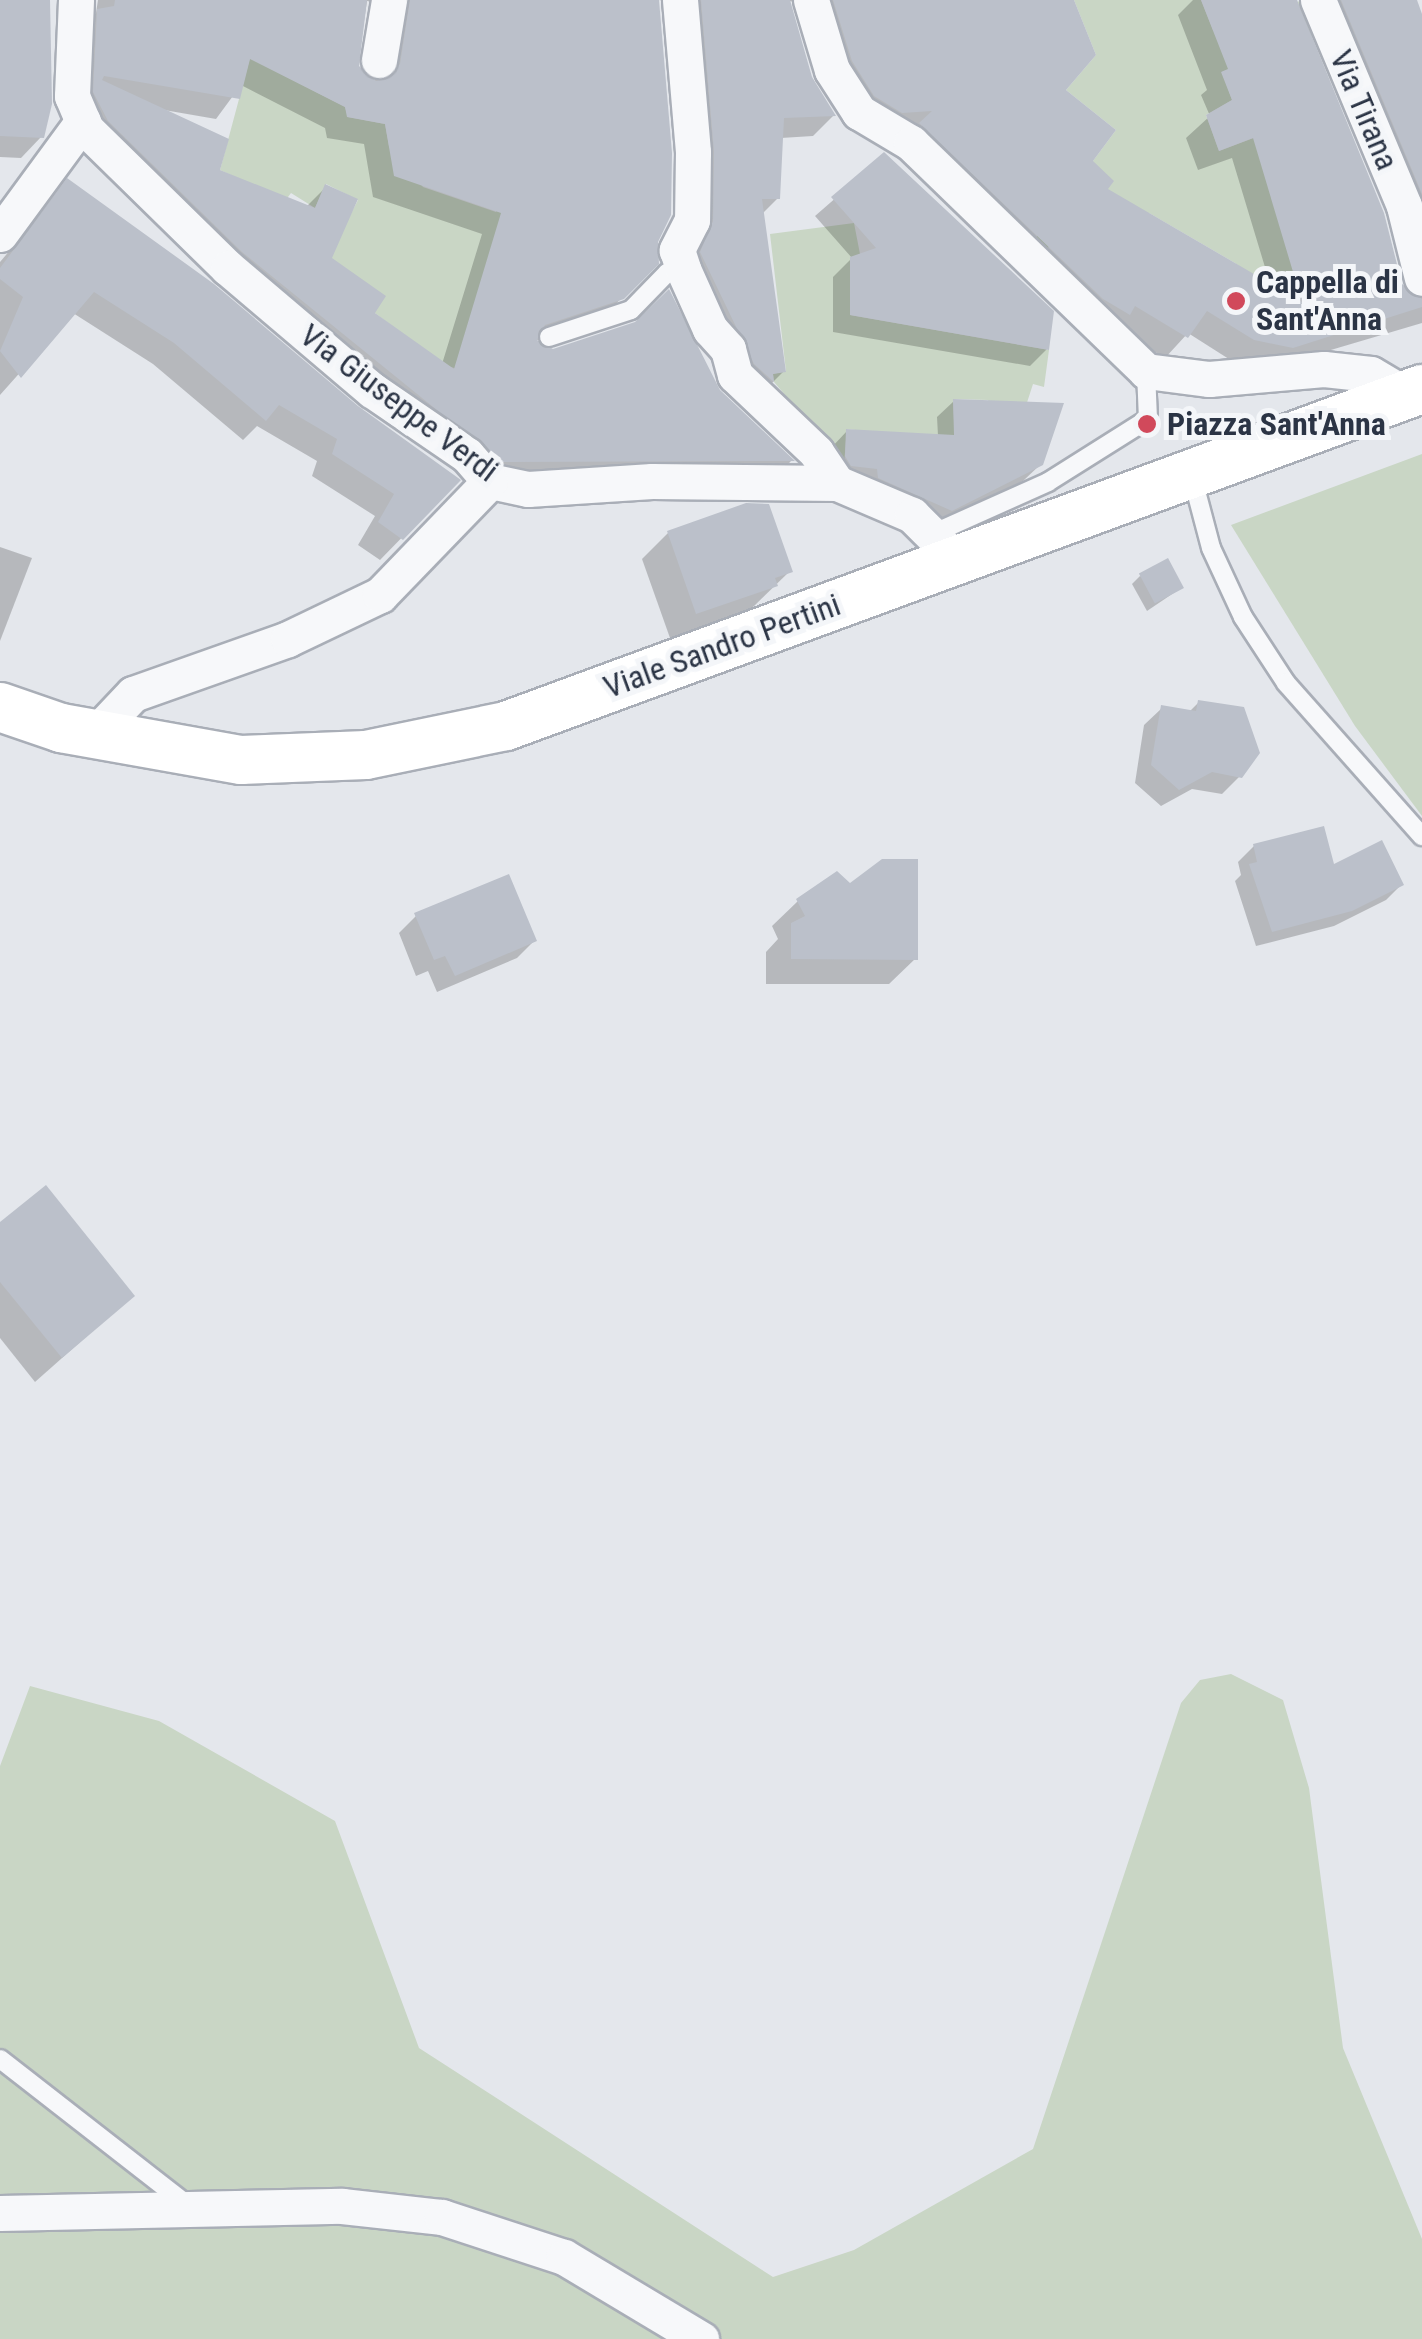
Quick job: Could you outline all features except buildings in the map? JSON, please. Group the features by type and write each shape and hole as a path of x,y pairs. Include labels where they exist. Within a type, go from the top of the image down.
{"street":[{"path":"0,234 83,122 72,96 76,0"},
{"path":"379,60 389,0"},
{"path":"680,0 689,66 692,220 680,259 710,329 728,349 735,375 816,452 837,484"},
{"path":"811,0 832,70 859,112 912,143 1146,371 1209,379 1324,369 1370,374 1415,393"},
{"name":"Via Tirana","path":"1318,0 1404,206 1422,278"},
{"name":"Via Giuseppe Verdi","path":"83,122 228,268 354,368 372,390 467,455 490,481 528,490 652,482 837,484 912,516 944,547"},
{"name":"Viale Sandro Pertini","path":"0,707 96,734 241,760 366,755 472,734 506,726 944,547 1192,476 1415,393"},
{"path":"96,734 134,694 288,638 380,595 490,481"},
{"path":"0,2213 342,2206 442,2217 564,2256 701,2339"}],"lane":[{"path":"549,337 631,310 680,259"},
{"path":"944,547 1148,419 1146,371"},
{"path":"1192,476 1211,548 1243,616 1286,683 1422,836"},
{"path":"0,2059 193,2209"}],"green space":[{"path":"1074,0 1201,0 1213,30 1303,0 1316,34 1222,72 1232,100 1206,115 1219,151 1272,131 1309,287 1290,287 1288,304 1235,263 1149,213 1127,251 1052,234 1047,252 1035,239 1116,130 1066,90 1096,55"},
{"path":"250,58 345,107 348,117 385,124 389,146 423,187 496,212 510,177 473,373 443,365 375,313 329,256 358,200 326,184 315,208 291,193 271,220 242,180 220,170"},
{"path":"854,223 860,254 850,258 850,315 1049,350 1044,387 1033,384 1012,449 988,400 953,399 955,442 847,429 844,464 774,382 773,374 786,371 770,234"},
{"path":"1422,454 1422,816 1355,726 1231,525"},
{"path":"1231,1674 1283,1700 1309,1788 1343,2048 1422,2239 1422,2339 0,2339 0,1766 30,1686 159,1721 335,1821 419,2048 773,2277 854,2250 1033,2149 1181,1703 1200,1680"}],"place":[{"name":"Cappella di Sant'Anna","path":"1236,301"},
{"name":"Piazza Sant'Anna","path":"1147,424"}]}
